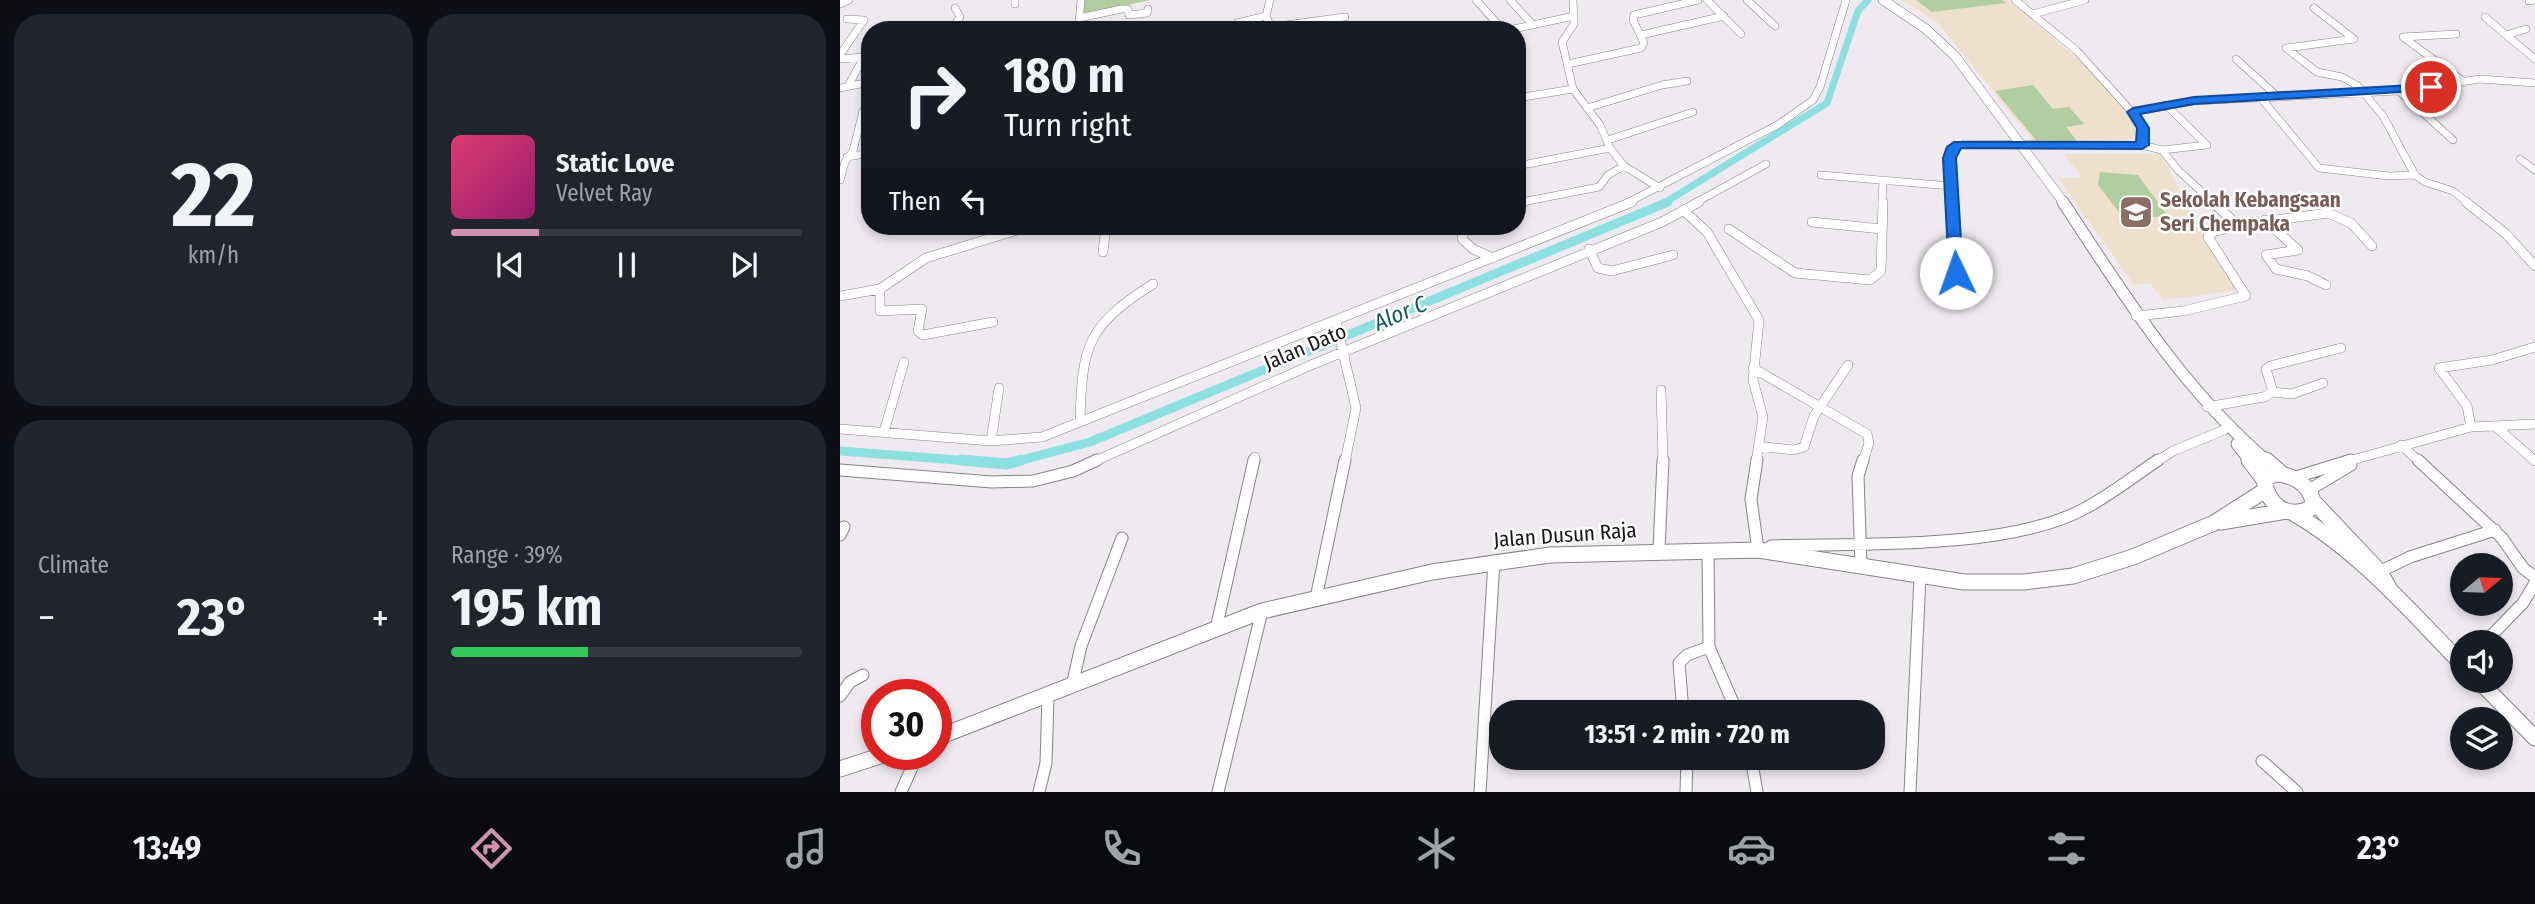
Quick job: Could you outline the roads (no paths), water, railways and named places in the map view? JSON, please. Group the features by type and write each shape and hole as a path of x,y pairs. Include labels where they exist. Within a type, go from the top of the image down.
{"main road":[{"path":"1883,0 1946,46 2025,146 2136,316 2175,370 2224,430 2264,486 2272,503 2319,528 2450,649"},
{"path":"2207,407 2311,496 2379,572 2392,593"},
{"name":"Jalan Dusun Raja","path":"952,732 1048,697 1262,611 1494,561 1588,552 1707,552 1757,549 1920,576 1997,584 2073,576 2133,557 2214,523 2251,502 2274,474 2288,476"},
{"path":"2290,512 2309,509 2311,496"},
{"name":"Jalan Dusun Raja","path":"2214,523 2290,512"},
{"path":"2491,693 2535,738"},
{"path":"840,769 861,762"}],"street":[{"path":"840,4 849,0"},
{"path":"1078,21 1081,0"},
{"path":"1268,21 1266,16 1270,0"},
{"path":"1476,0 1495,21"},
{"path":"1510,0 1533,25"},
{"path":"1573,0 1574,24 1562,43 1573,89 1624,166 1660,188"},
{"path":"1568,64 1641,48 1644,43 1633,20 1634,15 1698,0"},
{"path":"1707,0 1741,34"},
{"path":"1747,0 1775,26"},
{"path":"840,429 992,441 1042,437 1336,324 1660,188 1779,124 1813,100 1820,87 1846,0"},
{"path":"2015,0 2076,50 2133,112 2143,128 2142,145"},
{"path":"2033,14 2085,0"},
{"path":"955,8 960,17 957,21"},
{"path":"2314,8 2353,40 2286,48 2317,72 2342,77 2364,92 2384,116 2415,175"},
{"path":"1079,18 1122,9 1128,9 1129,15 1134,15 1147,13 1149,9"},
{"path":"1245,21 1266,16"},
{"path":"1311,21 1345,16"},
{"path":"1526,26 1574,16"},
{"path":"1641,35 1724,16"},
{"path":"2485,17 2535,59"},
{"path":"848,19 863,21"},
{"path":"840,57 861,25"},
{"path":"2506,35 2526,29"},
{"path":"2456,34 2403,37 2464,82"},
{"path":"840,57 861,57"},
{"path":"2236,59 2277,96"},
{"path":"844,87 861,62"},
{"path":"2133,112 2166,105 2260,97 2399,91 2489,79 2535,83"},
{"path":"1587,108 1662,85 1687,81"},
{"path":"1526,97 1573,89"},
{"path":"2399,91 2453,140"},
{"path":"2260,97 2319,168 2389,176 2415,175 2453,191 2506,234 2535,266"},
{"path":"1962,287 1956,273 1949,158 1951,149 1958,145 2142,145 2162,150 2207,145 2166,105"},
{"path":"1526,164 1609,144 1693,112"},
{"path":"840,180 844,158 861,116"},
{"path":"2162,150 2174,169 2238,225"},
{"name":"Jalan Dato","path":"841,471 992,482 1033,481 1073,471 1342,353 1683,210 1766,164"},
{"path":"1526,201 1599,187 1608,175 1624,166"},
{"path":"1821,175 1951,186"},
{"path":"1730,229 1795,273 1871,280 1881,271 1883,180"},
{"path":"1683,210 1707,232 1759,320 1753,368 1755,390 1763,416 1751,499 1757,549 1986,537 2041,526 2082,510 2179,447 2224,430"},
{"path":"2136,316 2183,311 2246,296 2208,237 2213,232 2307,213 2336,214 2351,223 2372,246"},
{"path":"2265,220 2298,250 2266,255 2276,269 2287,274 2308,276 2326,285"},
{"path":"1812,222 1882,229"},
{"path":"840,296 880,289 926,258 999,235"},
{"path":"1103,252 1105,235"},
{"path":"1463,235 1466,244 1493,258"},
{"path":"1590,249 1598,268 1612,271 1673,254"},
{"path":"2523,254 2535,253"},
{"path":"1080,422 1082,366 1093,331 1116,308 1153,284"},
{"path":"880,289 880,311 922,309 918,331 923,335 993,322"},
{"path":"1316,598 1356,415 1354,391 1336,324"},
{"path":"2471,428 2467,406 2439,372 2439,368 2492,360 2535,347"},
{"path":"2273,392 2266,369 2270,366 2342,348"},
{"path":"884,432 904,362"},
{"path":"1758,446 1793,450 1804,447 1821,405 1848,365"},
{"path":"1753,368 1821,405 1862,430 1869,438 1858,476 1861,566"},
{"path":"2207,407 2264,397 2273,392 2288,394 2323,383"},
{"path":"992,441 999,388"},
{"path":"1659,550 1658,512 1664,458 1659,406 1661,390"},
{"path":"2288,476 2471,428 2535,424"},
{"path":"2495,426 2535,461"},
{"path":"2401,445 2495,530 2523,568 2535,578"},
{"path":"1216,629 1255,457"},
{"path":"2311,496 2318,483 2367,457"},
{"path":"2379,572 2410,557 2495,530"},
{"path":"1072,687 1081,646 1122,538"},
{"path":"1707,552 1709,647 1732,700"},
{"path":"1480,792 1494,561"},
{"path":"1910,792 1920,576"},
{"path":"2497,630 2523,603 2535,583"},
{"path":"1218,792 1262,611"},
{"path":"1682,700 1679,663 1687,655 1709,647"},
{"path":"840,696 850,682 863,675"},
{"path":"1039,792 1046,763 1048,697"},
{"path":"2262,761 2297,792"},
{"path":"901,792 911,770"},
{"path":"1686,792 1687,770"},
{"path":"1753,770 1757,792"}],"waterway":[{"name":"Alor C","path":"1664,203 1827,103 1858,11 1868,0"},
{"name":"Alor C","path":"1014,462 1090,442 1668,202"},
{"name":"Alor C","path":"840,451 983,462"},
{"name":"Alor C","path":"961,460 1007,464 1014,462"},
{"name":"Alor C","path":"1014,462 1021,460"}],"place":[{"name":"Sekolah Kebangsaan Seri Chempaka","path":"2136,212"}]}
